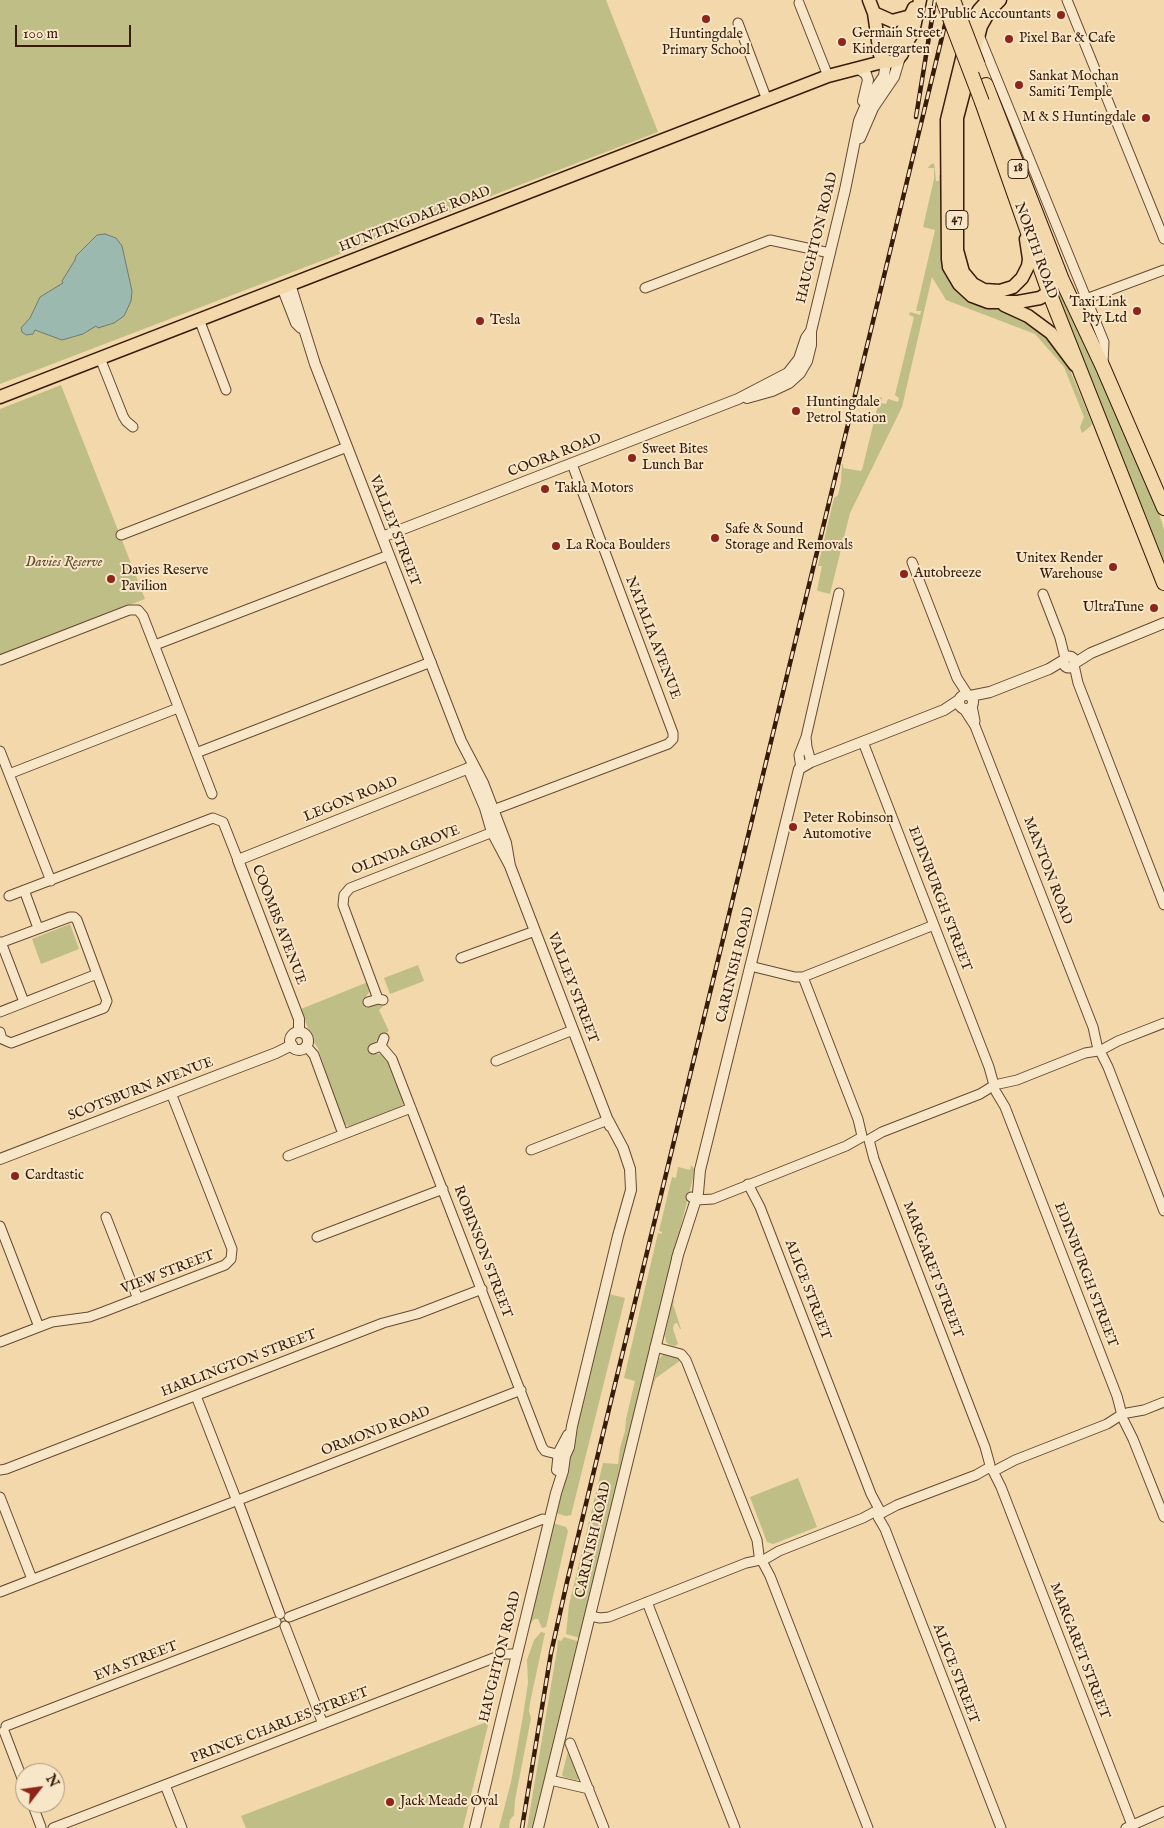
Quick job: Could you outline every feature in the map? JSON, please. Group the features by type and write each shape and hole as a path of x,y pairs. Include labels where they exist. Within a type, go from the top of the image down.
{"highway":[{"name":"NORTH ROAD","path":"943,0 982,102 1050,292 1164,583"},
{"name":"NORTH ROAD","path":"953,0 1051,254 1102,364 1164,508"}],"main road":[{"path":"869,0 874,13 883,54 893,61 901,53 899,42 893,38 874,13"},
{"name":"HAUGHTON ROAD","path":"893,38 903,30 919,0"},
{"name":"HAUGHTON ROAD","path":"901,53 913,32 919,0"},
{"name":"47","path":"988,0 978,10 970,26 948,120 948,259 954,276 966,292 982,300 1002,303 1036,299 1050,292"},
{"name":"47","path":"1000,0 986,16 978,35 960,107 957,129 957,250 963,272 973,284 987,291 1000,291 1013,286 1022,278 1029,260 1023,217"},
{"path":"874,13 892,21 911,16"},
{"path":"883,54 886,38 893,38"},
{"name":"HUNTINGDALE ROAD","path":"841,72 859,69 883,54"},
{"name":"HUNTINGDALE ROAD","path":"0,397 841,72 883,54"},
{"path":"1050,292 1053,285 1050,272 1051,254"},
{"path":"1002,303 1028,316 1051,333 1085,380"}],"street":[{"path":"1067,0 1164,239"},
{"path":"799,3 828,76"},
{"path":"738,23 767,100"},
{"name":"NORTH ROAD","path":"978,35 1104,342 1102,364"},
{"name":"HAUGHTON ROAD","path":"854,151 873,108 893,80 901,53"},
{"name":"HAUGHTON ROAD","path":"791,376 806,338 811,331 854,151 860,117 871,95 884,76 883,54"},
{"path":"859,69 866,74 868,82 860,117"},
{"path":"645,288 770,240 830,253"},
{"name":"NORTH ROAD","path":"1051,254 1072,263"},
{"path":"1086,299 1161,270"},
{"name":"VALLEY STREET","path":"286,286 303,321 303,330 461,741 463,754 471,767 490,812 629,1175"},
{"path":"199,320 226,390"},
{"path":"100,358 122,416 133,427"},
{"name":"COORA ROAD","path":"382,537 738,399 791,376"},
{"path":"121,535 347,447"},
{"name":"NATALIA AVENUE","path":"490,812 668,744 673,738 673,733 572,464"},
{"path":"155,645 389,554"},
{"name":"MANTON ROAD","path":"912,562 1164,1211"},
{"name":"CARINISH ROAD","path":"538,1828 797,773 801,768 799,755 806,737 839,593"},
{"path":"1042,594 1164,905"},
{"path":"0,660 128,610 138,610 143,616 155,645 212,794"},
{"path":"801,768 812,762 1069,662 1164,622"},
{"path":"196,753 431,662"},
{"path":"9,774 178,708"},
{"name":"CARINISH ROAD","path":"806,737 812,762"},
{"name":"EDINBURGH STREET","path":"863,742 1164,1517"},
{"path":"0,751 51,881 8,896"},
{"name":"LEGON ROAD","path":"238,860 471,767"},
{"name":"COOMBS AVENUE","path":"51,881 209,819 218,819 223,822 299,1019 299,1032"},
{"name":"OLINDA GROVE","path":"368,1002 381,999 343,905 344,895 350,888 496,831"},
{"path":"24,890 38,928"},
{"path":"0,1032 2,1039 11,1044 104,1008 107,1001 77,920 74,918 70,917 1,942 24,1002"},
{"path":"750,966 795,977 803,977 934,925"},
{"path":"461,958 535,931"},
{"path":"0,1012 97,974"},
{"name":"MARGARET STREET","path":"803,977 986,1447 1129,1827"},
{"path":"694,1195 717,1196 1164,1023"},
{"path":"496,1061 573,1030"},
{"path":"299,1032 306,1036 308,1041 306,1046 299,1050 292,1045 292,1036 299,1032"},
{"name":"SCOTSBURN AVENUE","path":"0,1159 276,1053 292,1045"},
{"name":"ROBINSON STREET","path":"379,1045 392,1059 544,1450 562,1456"},
{"path":"306,1046 314,1055 343,1134"},
{"name":"VIEW STREET","path":"0,1342 57,1321 94,1316 225,1265 232,1256 232,1249 171,1093"},
{"path":"288,1156 411,1108"},
{"path":"531,1150 608,1120"},
{"name":"HAUGHTON ROAD","path":"475,1828 556,1494 554,1484 572,1426 618,1236 629,1175"},
{"name":"ALICE STREET","path":"751,1183 1000,1828"},
{"path":"318,1238 443,1190"},
{"path":"106,1217 138,1299"},
{"path":"0,1226 39,1327"},
{"name":"HARLINGTON STREET","path":"2,1471 383,1323 417,1314 482,1290"},
{"path":"655,1346 681,1354 686,1360 868,1828"},
{"name":"ORMOND ROAD","path":"0,1592 521,1390"},
{"path":"196,1396 285,1616 288,1624 285,1626 323,1724"},
{"path":"591,1612 618,1613 1164,1402"},
{"path":"0,1497 32,1579"},
{"path":"285,1626 280,1626 276,1622 277,1616 285,1616 543,1520 549,1521"},
{"path":"648,1602 735,1828"},
{"name":"EVA STREET","path":"2,1726 276,1622"},
{"name":"PRINCE CHARLES STREET","path":"53,1828 504,1654 517,1654"},
{"path":"2,1726 16,1763"},
{"path":"570,1743 604,1828"},
{"path":"550,1780 589,1789"},
{"path":"165,1785 182,1828"},
{"path":"1129,1827 1164,1811"},
{"path":"36,1813 42,1828"}],"green space":[{"path":"0,0 606,0 658,132 0,384"},
{"path":"934,163 936,181 939,181 939,175 942,176 942,256 989,307 1008,311 1044,332 1064,356 1092,423 1082,433 1080,427 1084,417 1064,367 1035,334 946,300 932,277 902,407 850,513 830,594 818,591 822,566 818,566 834,498 838,495 842,464 843,468 862,470 880,397 882,398 881,403 886,404 888,399 898,402 899,398 895,395 914,317 909,315 910,312 920,315 921,311 916,311 935,230 923,227 934,179 934,168 928,168"},
{"path":"1054,274 1077,321 1158,510 1164,530 1164,567 1056,299"},
{"name":"Davies Reserve","path":"61,385 145,599 0,655 0,409"},
{"path":"70,924 79,949 41,964 32,939"},
{"path":"418,965 424,981 390,994 384,978"},
{"path":"368,982 369,992 364,1000 368,1007 375,1003 385,1004 379,1010 389,1031 370,1047 373,1054 381,1054 389,1062 404,1100 398,1109 351,1127 342,1121 318,1048 312,1040 301,1009"},
{"path":"691,1165 695,1170 580,1638 566,1634 569,1605 603,1463 618,1464 635,1381 624,1378 658,1233 662,1234 659,1231 672,1177 676,1178 678,1167 690,1170"},
{"path":"609,1294 625,1298 571,1515 566,1516 555,1513"},
{"path":"675,1300 673,1304 681,1329 677,1323 674,1324 673,1329 678,1344 675,1346 666,1342 665,1335 672,1303"},
{"path":"664,1354 676,1355 681,1360 656,1378 652,1389 659,1359"},
{"path":"798,1478 817,1527 773,1544 767,1542 750,1497"},
{"path":"553,1523 566,1527 568,1531 546,1627 542,1628 538,1619 534,1619 529,1626"},
{"path":"541,1632 545,1633 530,1703 529,1711 531,1718 515,1800 514,1815 510,1820 509,1828 499,1828 511,1782 523,1716 528,1683 527,1660 534,1640"},
{"path":"564,1637 580,1642 563,1707 561,1708 563,1709 533,1828 527,1828 558,1640 561,1641"},
{"path":"489,1721 463,1828 246,1828 241,1816"},
{"path":"568,1751 578,1775 579,1779 576,1780 562,1775"}],"water":[{"path":"105,234 116,238 122,246 132,291 131,301 124,316 114,323 98,328 96,326 83,334 62,340 35,330 33,334 26,335 22,332 21,328 30,318 40,297 63,283 62,281 76,256 97,235"}],"railway":[{"path":"916,117 935,0"},
{"path":"522,1828 551,1653 567,1582 951,0"}],"place":[{"name":"S.L Public Accountants","path":"1061,15"},
{"name":"Huntingdale Primary School","path":"706,19"},
{"name":"Pixel Bar & Cafe","path":"1009,39"},
{"name":"Germain Street Kindergarten","path":"842,42"},
{"name":"Sankat Mochan Samiti Temple","path":"1019,85"},
{"name":"M & S Huntingdale","path":"1146,118"},
{"name":"Taxi Link Pty Ltd","path":"1137,311"},
{"name":"Tesla","path":"480,321"},
{"name":"Huntingdale Petrol Station","path":"796,411"},
{"name":"Sweet Bites Lunch Bar","path":"632,458"},
{"name":"Takla Motors","path":"545,489"},
{"name":"Safe & Sound Storage and Removals","path":"715,538"},
{"name":"La Roca Boulders","path":"556,546"},
{"name":"Unitex Render Warehouse","path":"1113,567"},
{"name":"Autobreeze","path":"904,574"},
{"name":"Davies Reserve Pavilion","path":"111,579"},
{"name":"UltraTune","path":"1154,608"},
{"name":"Peter Robinson Automotive","path":"793,827"},
{"name":"Cardtastic","path":"15,1176"},
{"name":"Jack Meade Oval","path":"390,1802"}]}
